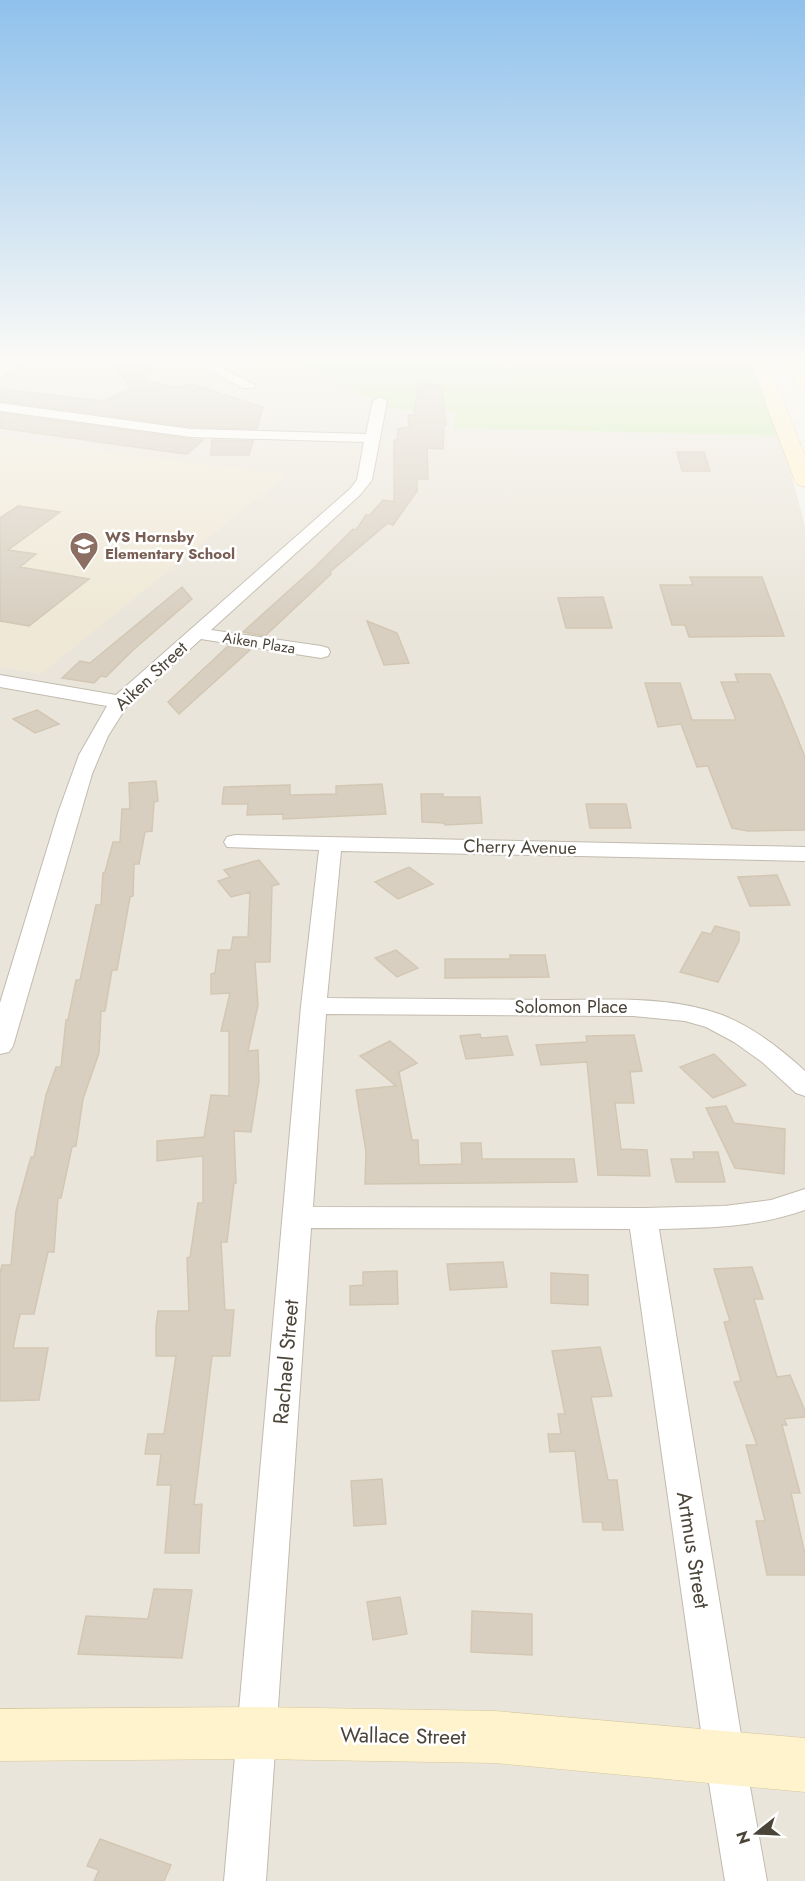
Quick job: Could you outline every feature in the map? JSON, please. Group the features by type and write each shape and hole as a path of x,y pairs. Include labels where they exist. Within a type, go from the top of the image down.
{"main road":[{"path":"791,444 804,475"},
{"name":"Wallace Street","path":"0,1734 256,1733 495,1737 805,1765"}],"street":[{"name":"Aiken Street","path":"0,1046 8,993 72,804 93,745 104,722 120,702 355,492 364,480 371,444"},
{"name":"Aiken Plaza","path":"198,633 321,652"},
{"path":"0,681 120,702"},
{"name":"Cherry Avenue","path":"235,842 805,854"},
{"name":"Rachael Street","path":"244,1881 314,1005 331,843"},
{"name":"Solomon Place","path":"314,1005 633,1008 681,1011 718,1022 752,1044 805,1087"},
{"path":"297,1217 643,1219 744,1216 773,1210 805,1199"},
{"name":"Artmus Street","path":"643,1219 725,1759 746,1881"}],"shaded area":[{"path":"0,444 783,444 805,526 805,1881 0,1881"},
{"name":"WS Hornsby Elementary School","path":"0,444 49,444 286,475 41,674 0,667"}],"building":[{"path":"112,444 199,444 187,454"},
{"path":"212,444 252,444 249,455 211,455"},
{"path":"394,444 443,444 443,449 427,448 428,479 417,479 417,491 393,525 388,523 330,572 331,574 265,636 243,632 353,529 356,530 366,515 370,515 383,500 394,502"},
{"path":"677,452 704,452 710,471 682,471"},
{"path":"18,506 60,512 8,550 36,554 20,567 89,579 29,626 0,621 0,518"},
{"path":"690,577 762,577 784,636 689,637 685,625 672,625 660,585 693,585"},
{"path":"182,587 192,599 106,677 101,676 94,683 62,678 80,661 90,663"},
{"path":"603,597 612,628 566,628 558,598"},
{"path":"367,621 397,633 409,663 384,665"},
{"path":"228,646 251,649 179,714 168,702"},
{"path":"735,674 770,674 782,700 805,757 805,830 748,831 732,828 708,766 697,767 681,724 658,727 645,683 680,683 692,720 736,720 721,682 738,682"},
{"path":"37,710 59,724 35,733 13,719"},
{"path":"156,781 158,801 154,802 152,831 145,832 139,864 134,864 133,896 130,897 117,970 112,970 105,1011 101,1011 99,1053 83,1099 76,1146 72,1147 61,1198 58,1198 54,1252 48,1252 34,1314 20,1314 13,1348 48,1348 39,1400 0,1401 0,1274 2,1265 11,1265 16,1211 31,1157 34,1157 46,1095 56,1067 61,1067 66,1020 68,1020 76,980 80,980 96,905 101,905 103,873 113,842 120,842 122,809 130,809 129,783"},
{"path":"382,784 386,814 283,819 283,814 247,815 248,804 222,804 224,787 290,785 290,795 336,794 336,786"},
{"path":"421,794 443,794 443,797 480,797 482,823 445,825 444,823 422,822"},
{"path":"586,804 626,804 631,828 590,828"},
{"path":"259,860 279,884 272,886 270,962 255,962 258,1005 248,1051 258,1050 259,1081 251,1132 234,1131 236,1183 234,1183 227,1242 221,1242 225,1310 234,1310 230,1356 212,1356 194,1505 202,1504 199,1553 165,1553 171,1485 157,1485 161,1454 145,1454 148,1434 164,1434 176,1356 156,1356 156,1326 158,1311 189,1311 187,1258 190,1257 198,1203 203,1203 203,1156 157,1161 157,1141 204,1137 211,1095 229,1096 229,1031 221,1031 230,993 211,994 211,974 215,973 218,950 231,950 233,937 248,937 250,892 231,897 218,881 230,877 224,870"},
{"path":"409,867 433,884 398,899 375,882"},
{"path":"777,875 790,905 750,906 738,877"},
{"path":"715,926 739,932 739,941 718,982 680,972 702,932 711,934"},
{"path":"396,950 418,968 397,977 375,958"},
{"path":"510,955 545,955 549,977 445,978 445,959 510,959"},
{"path":"480,1034 481,1038 507,1036 513,1055 466,1059 460,1036"},
{"path":"634,1035 642,1071 630,1072 634,1103 615,1103 621,1149 647,1150 650,1176 598,1175 587,1062 541,1065 536,1045 587,1042 586,1036"},
{"path":"390,1041 417,1063 399,1072 412,1140 418,1140 419,1165 462,1164 461,1143 481,1143 482,1159 574,1159 577,1182 365,1184 366,1152 356,1090 396,1086 360,1056"},
{"path":"714,1054 746,1085 713,1098 680,1067"},
{"path":"726,1106 734,1123 785,1129 784,1174 735,1168 706,1108"},
{"path":"693,1152 718,1152 725,1182 676,1182 671,1159 694,1159"},
{"path":"503,1262 507,1287 450,1290 447,1264"},
{"path":"752,1267 763,1299 754,1299 777,1377 790,1375 805,1411 805,1417 784,1419 787,1425 782,1425 800,1493 791,1493 805,1554 805,1575 767,1575 756,1521 765,1521 746,1445 757,1445 734,1382 741,1381 724,1322 730,1321 714,1269"},
{"path":"397,1271 398,1304 350,1305 350,1286 363,1285 363,1272"},
{"path":"551,1273 588,1275 588,1305 551,1303"},
{"path":"600,1347 612,1396 591,1397 608,1480 617,1480 623,1530 603,1530 602,1522 583,1522 575,1451 550,1452 548,1434 561,1434 558,1414 565,1414 552,1351"},
{"path":"382,1479 386,1524 354,1526 351,1481"},
{"path":"154,1589 192,1590 182,1658 78,1654 86,1616 148,1619"},
{"path":"400,1597 407,1634 373,1640 367,1602"},
{"path":"472,1611 532,1614 532,1655 471,1652"},
{"path":"100,1839 171,1865 164,1881 94,1881 99,1870 87,1866"}],"place":[{"name":"WS Hornsby Elementary School","path":"84,572"}]}
